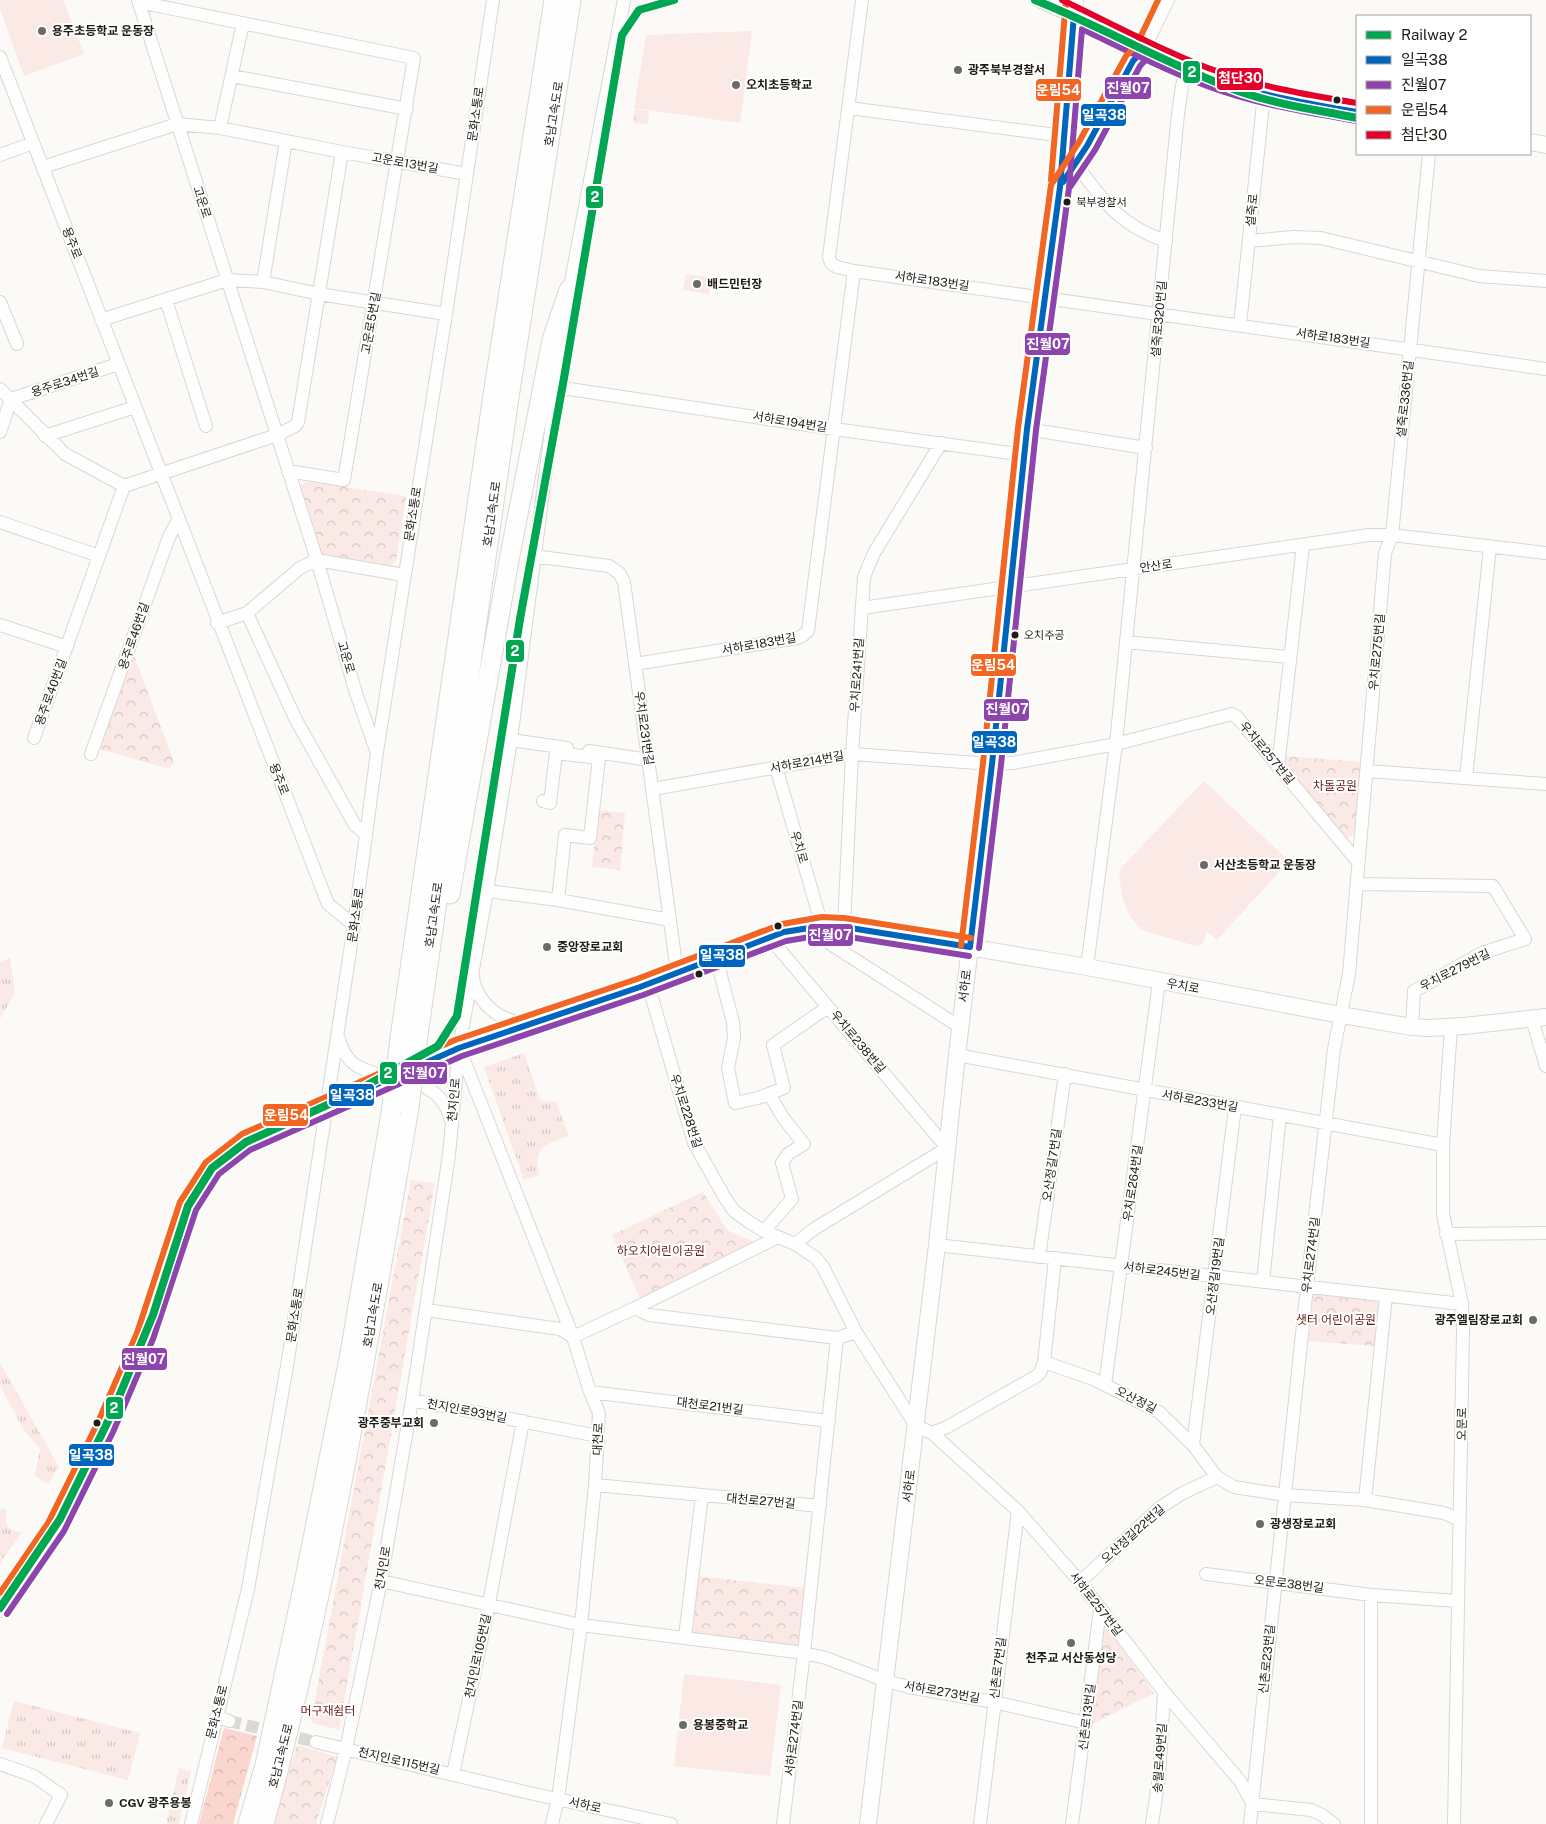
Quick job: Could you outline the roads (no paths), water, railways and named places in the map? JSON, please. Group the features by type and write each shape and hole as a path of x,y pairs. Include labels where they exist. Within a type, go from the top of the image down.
{"highway":[{"name":"호남고속도로","path":"409,1037 426,977 508,404 557,41 554,0"},
{"name":"호남고속도로","path":"264,1824 281,1761 322,1586 365,1360 400,1110 491,405 557,41 571,0"},
{"path":"426,977 450,894 510,554 552,340 569,290"},
{"name":"호남고속도로","path":"248,1824 265,1765 304,1583 400,1110"}],"main road":[{"path":"1042,0 1075,8 1144,49 1187,69 1229,85 1264,94 1356,112"},
{"name":"서하로","path":"868,1824 992,764 1024,455 1060,186 1075,8"},
{"path":"1531,142 1546,144"},
{"name":"우치로","path":"0,1609 56,1527 83,1474 131,1371 153,1315 188,1206 212,1168 246,1142 459,1048 648,984 769,937 795,929 822,926 844,927 1087,967 1159,982 1412,1027 1451,1027 1539,1018"}],"street":[{"name":"문화소통로","path":"190,1824 248,1589 288,1360 338,1035 377,752 493,0"},
{"name":"천지인로","path":"327,1824 346,1749 381,1581 412,1400 452,1124 459,1048 487,891 510,740 569,290 624,0"},
{"path":"854,271 831,264 829,257 862,0"},
{"path":"1060,186 1087,146 1133,60 1144,49 1168,0"},
{"name":"고운로5번길","path":"138,1 414,58 375,303 344,480 288,471"},
{"name":"고운로","path":"138,1 317,560 356,693 377,752"},
{"path":"220,128 243,23"},
{"name":"용주로","path":"0,57 328,904 354,925"},
{"name":"설죽로320번길","path":"1134,569 1182,86 1187,69"},
{"path":"232,76 407,109"},
{"name":"설죽로","path":"1240,325 1264,94"},
{"path":"849,108 1064,136"},
{"name":"고운로13번길","path":"177,124 220,128 467,174"},
{"path":"43,167 177,124"},
{"path":"264,282 286,141"},
{"path":"0,155 33,143"},
{"path":"45,436 65,454 124,486 277,435 295,426 298,422 342,152"},
{"name":"설죽로336번길","path":"1392,535 1429,155"},
{"path":"1075,163 1095,190 1122,218 1144,233 1166,241"},
{"path":"1249,240 1294,237 1321,238 1340,241 1492,279 1546,281"},
{"name":"서하로183번길","path":"635,664 797,638 808,631 854,271 1546,369"},
{"path":"101,320 228,280 264,282 319,294 446,314"},
{"path":"166,300 206,426"},
{"path":"0,302 17,344"},
{"name":"용주로34번길","path":"45,436 11,399 118,364"},
{"name":"서하로194번길","path":"556,386 834,429 1024,455"},
{"path":"0,389 11,399 0,432"},
{"path":"45,436 135,407"},
{"path":"1027,430 1146,448"},
{"name":"우치로241번길","path":"844,927 852,754 863,584 867,568 874,553 941,443"},
{"name":"용주로40번길","path":"34,738 124,486"},
{"name":"용주로46번길","path":"91,754 169,537 178,520"},
{"path":"0,522 99,556"},
{"name":"안산로","path":"1010,586 1369,536 1392,535 1546,552"},
{"name":"우치로275번길","path":"1341,1015 1349,974 1386,553 1392,535"},
{"path":"1278,767 1302,545"},
{"path":"1466,778 1490,547"},
{"name":"우치로231번길","path":"533,556 609,566 619,573 624,582 677,972"},
{"path":"218,623 247,613 300,568 317,560 404,575"},
{"path":"1087,967 1116,744 1134,569"},
{"path":"862,608 1010,586"},
{"path":"247,613 296,720 355,825 366,834"},
{"name":"용주로40번길","path":"0,625 67,647"},
{"path":"1126,642 1290,657"},
{"name":"우치로257번길","path":"1116,744 1232,714 1237,717 1358,862"},
{"path":"510,740 649,760"},
{"path":"992,764 1013,763 1116,744"},
{"path":"543,802 550,803 556,753 599,758 590,838 565,835 558,900"},
{"name":"서하로214번길","path":"653,788 852,754 992,764"},
{"name":"우치로","path":"776,767 822,926 829,943 960,1027"},
{"path":"1367,770 1546,784"},
{"name":"우치로279번길","path":"1357,884 1492,886 1526,939 1482,953 1414,991 1412,1027"},
{"path":"487,891 558,900 670,920"},
{"name":"우치로238번길","path":"769,937 947,1148"},
{"path":"716,957 733,1022 734,1038 728,1068 735,1103 784,1088 773,1045 828,1007"},
{"path":"472,972 477,992 484,1003 492,1010 510,1020 532,1024"},
{"name":"우치로264번길","path":"1105,1385 1159,982"},
{"name":"우치로228번길","path":"648,984 694,1143 734,1211 764,1231 795,1244 816,1258 823,1266 856,1332 916,1426"},
{"name":"우치로274번길","path":"1286,1495 1306,1287 1335,1038 1341,1015"},
{"path":"1539,1018 1546,1066"},
{"name":"오문로","path":"1451,1027 1443,1145 1442,1214 1462,1304 1463,1332 1454,1824"},
{"path":"338,1035 344,1053 359,1068 395,1077 431,1090 440,1097 447,1107 452,1124"},
{"name":"대천로","path":"459,1048 573,1337 590,1392 599,1413 595,1485 581,1625 558,1799 552,1824"},
{"name":"서하로233번길","path":"957,1055 1443,1145"},
{"name":"오산정길7번길","path":"1039,1257 1065,1074"},
{"path":"764,1231 792,1199 782,1163 788,1154 804,1144 784,1119 769,1094"},
{"name":"오산정길19번길","path":"1193,1445 1235,1107"},
{"path":"1263,1282 1280,1115"},
{"path":"795,1244 814,1229 947,1148"},
{"path":"1446,1234 1546,1233"},
{"path":"426,1310 560,1329 573,1337 778,1237"},
{"name":"서하로245번길","path":"937,1245 1462,1304"},
{"path":"932,1433 947,1427 1040,1373 1044,1362 1055,1258"},
{"path":"1365,1500 1386,1296"},
{"path":"635,1308 649,1315 837,1338 856,1332"},
{"path":"820,1506 837,1338"},
{"name":"오산정길","path":"1044,1362 1093,1379 1159,1412 1193,1445 1217,1477 1234,1488 1286,1495 1365,1500 1444,1513 1460,1520"},
{"name":"대천로21번길","path":"590,1392 829,1421"},
{"name":"천지인로93번길","path":"412,1400 598,1436"},
{"name":"천지인로93번길","path":"504,1522 523,1422"},
{"name":"서하로257번길","path":"916,1426 932,1433 1018,1511 1080,1582 1164,1692 1240,1781 1253,1804"},
{"name":"오산정길22번길","path":"1080,1582 1159,1508 1183,1493 1217,1477"},
{"name":"대천로27번길","path":"595,1485 820,1506"},
{"path":"685,1637 702,1495"},
{"name":"신촌로23번길","path":"1250,1824 1286,1495"},
{"name":"서하로274번길","path":"783,1824 820,1506"},
{"name":"신촌로7번길","path":"980,1824 1018,1511"},
{"name":"천지인로105번길","path":"467,1707 504,1522"},
{"name":"오문로38번길","path":"1206,1574 1372,1595 1458,1601"},
{"name":"천지인로105번길","path":"381,1581 581,1625"},
{"path":"1371,1824 1372,1595"},
{"name":"신촌로13번길","path":"1072,1824 1100,1610"},
{"path":"581,1625 804,1653 826,1658 886,1681"},
{"name":"서하로273번길","path":"886,1681 994,1702 1086,1723"},
{"name":"송월로49번길","path":"1152,1824 1159,1777 1164,1692"},
{"name":"천지인로115번길","path":"452,1774 467,1707"},
{"path":"216,1716 229,1721"},
{"name":"천지인로115번길","path":"316,1742 558,1799"},
{"path":"0,1764 34,1776 61,1795 46,1824"},
{"name":"서하로","path":"558,1799 671,1824"},
{"path":"1253,1804 1311,1810 1321,1819 1334,1824"}],"tunnel":[{"path":"229,1721 316,1742"}],"rail line":[{"name":"2","path":"0,1608 60,1519 113,1411 153,1315 188,1206 212,1168 246,1142 349,1095 438,1046 457,1016 520,619 564,378 622,35 639,10 674,0"},
{"name":"2","path":"1035,0 1189,71 1241,92 1284,104 1356,118"}],"place":[{"name":"용주초등학교 운동장","path":"42,31"},
{"name":"광주북부경찰서","path":"958,70"},
{"name":"오치초등학교","path":"736,85"},
{"name":"북부경찰서","path":"1067,202"},
{"name":"배드민턴장","path":"697,284"},
{"name":"오치주공","path":"1015,635"},
{"name":"서산초등학교 운동장","path":"1204,865"},
{"name":"중앙장로교회","path":"547,947"},
{"name":"광주엘림장로교회","path":"1533,1320"},
{"name":"광주중부교회","path":"434,1423"},
{"name":"광생장로교회","path":"1260,1524"},
{"name":"천주교 서산동성당","path":"1071,1643"},
{"name":"용봉중학교","path":"683,1725"},
{"name":"CGV 광주용봉","path":"109,1803"}],"park label":[{"name":"차돌공원","path":"1335,786"},
{"name":"하오치어린이공원","path":"661,1251"},
{"name":"샛터 어린이공원","path":"1336,1320"},
{"name":"머구재쉼터","path":"328,1711"}]}
